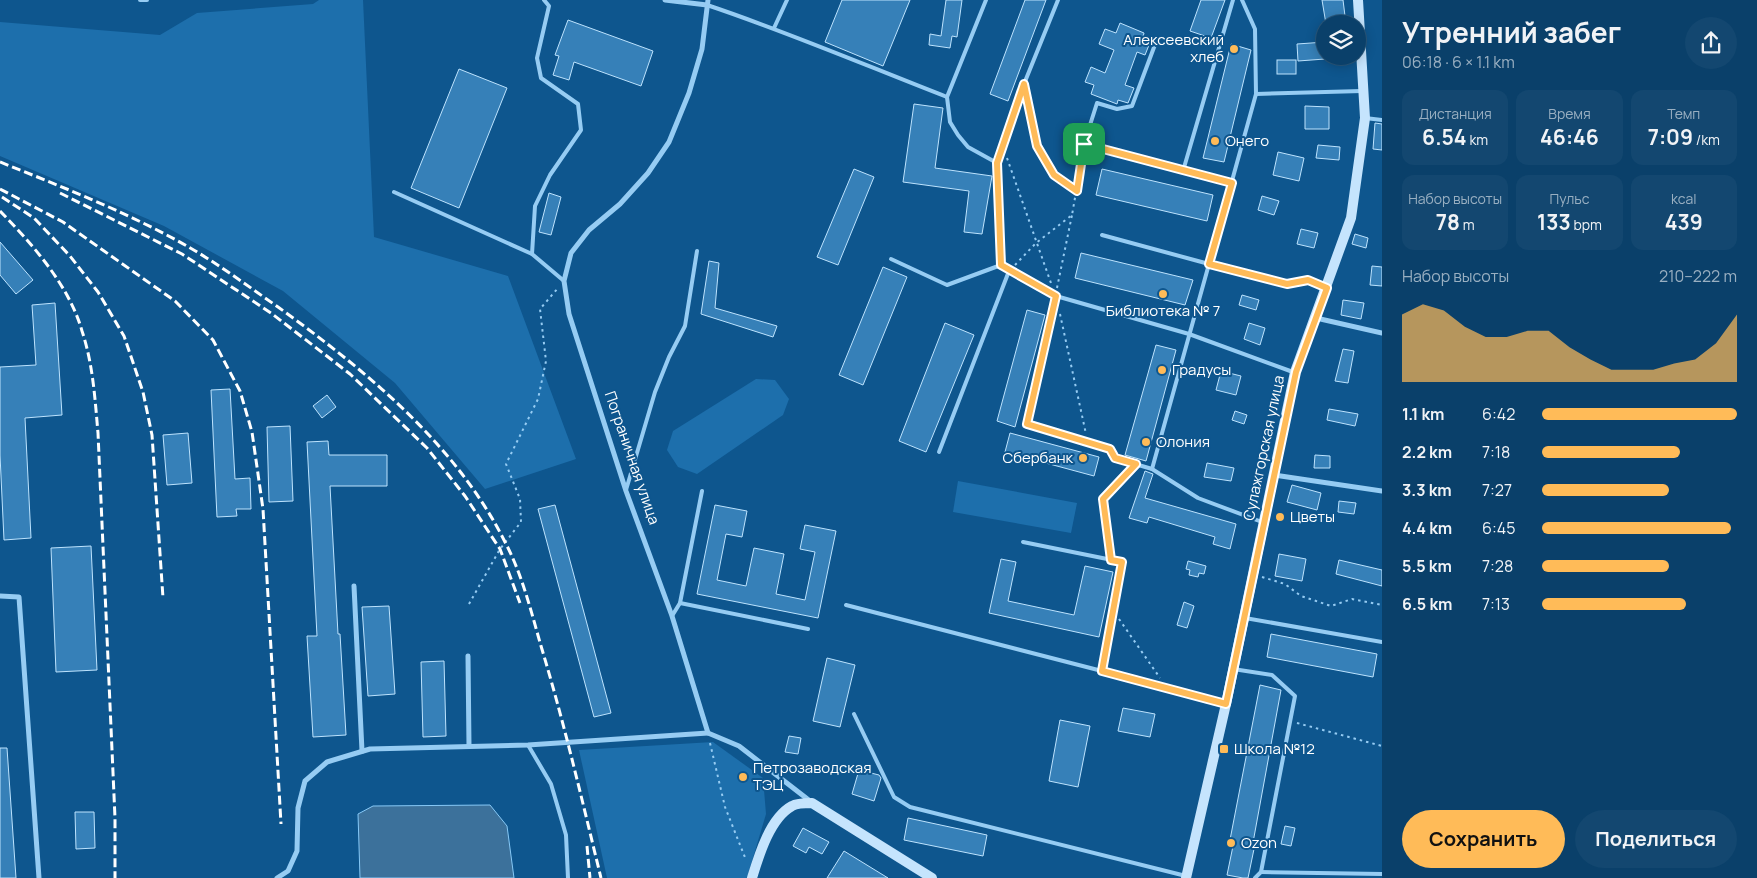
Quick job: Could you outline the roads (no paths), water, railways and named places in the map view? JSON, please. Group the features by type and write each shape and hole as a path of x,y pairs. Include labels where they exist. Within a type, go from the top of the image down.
{"main road":[{"name":"Сулажгорская улица","path":"1186,877 1226,704 1262,522 1296,372 1351,218 1365,118 1358,0"},
{"path":"752,877 771,830 780,814 794,804 812,803 932,878"}],"street":[{"path":"665,0 707,2"},
{"name":"Пограничная улица","path":"707,2 702,49 689,93 669,142 648,172 620,204 588,230 571,253 564,281 569,314 626,491 672,616 708,733"},
{"path":"1316,318 1382,333"},
{"path":"1272,475 1382,491"},
{"path":"354,586 362,751"},
{"path":"0,596 19,597 39,878"},
{"path":"468,656 469,746"},
{"path":"277,878 288,870 297,851 298,808 305,781 327,762 370,749 528,745 708,733 739,746 812,803"}],"lane":[{"path":"140,0 147,0"},
{"path":"532,254 535,206 550,175 581,130 578,104 541,78 537,58 549,6 544,0"},
{"path":"774,28 787,0"},
{"path":"986,0 947,97 950,122 958,135 968,147 997,163"},
{"path":"1001,265 997,163 1024,84 1058,0"},
{"path":"1183,171 1233,0"},
{"path":"1152,469 1256,94 1255,29 1242,0"},
{"path":"707,2 774,28 805,43 947,97"},
{"path":"1156,42 1132,106 1117,109 1097,103 1084,144 1232,183"},
{"path":"1256,94 1364,91"},
{"path":"1365,118 1382,120"},
{"path":"394,192 532,254 564,281"},
{"path":"1102,235 1209,264"},
{"path":"626,491 655,392 669,357 685,326 697,251"},
{"path":"891,259 947,286 1001,265"},
{"path":"1001,265 1056,296 1189,334 1296,372"},
{"path":"939,452 1010,271"},
{"path":"1056,296 1027,424 1110,449 1115,458 1152,469 1198,498 1262,522"},
{"path":"672,616 680,603 702,491"},
{"path":"1023,542 1122,562 1102,671"},
{"path":"680,603 808,629"},
{"path":"846,606 1226,704"},
{"path":"1243,618 1382,642"},
{"path":"1232,668 1272,676 1295,696 1261,872 1255,878"},
{"path":"854,714 894,797 910,807 1186,877"},
{"path":"528,745 551,784 566,835 568,878"},
{"path":"1261,872 1382,874"}],"railway":[{"path":"0,162 135,219 191,248 216,264 311,331 375,383 435,441 485,506 505,542 521,580 557,703 601,878"},
{"path":"0,189 63,222 175,301 213,340 240,391 252,432 263,509 281,824"},
{"path":"60,193 182,254 271,313 350,374 427,448 465,496 500,549 520,603"},
{"path":"2,197 34,218 70,256 98,292 124,336 143,392 152,435 163,598"},
{"path":"0,211 37,251 68,297 86,343 91,369 98,433 115,818 115,878"},
{"path":"587,846 590,878"}],"place":[{"name":"Алексеевский хлеб","path":"1234,49"},
{"name":"Онего","path":"1215,141"},
{"name":"Библиотека № 7","path":"1163,294"},
{"name":"Градусы","path":"1162,370"},
{"name":"Олония","path":"1146,442"},
{"name":"Сбербанк","path":"1083,458"},
{"name":"Цветы","path":"1280,517"},
{"name":"Школа №12","path":"1224,749"},
{"name":"Петрозаводская ТЭЦ","path":"743,777"},
{"name":"Ozon","path":"1231,843"}]}
